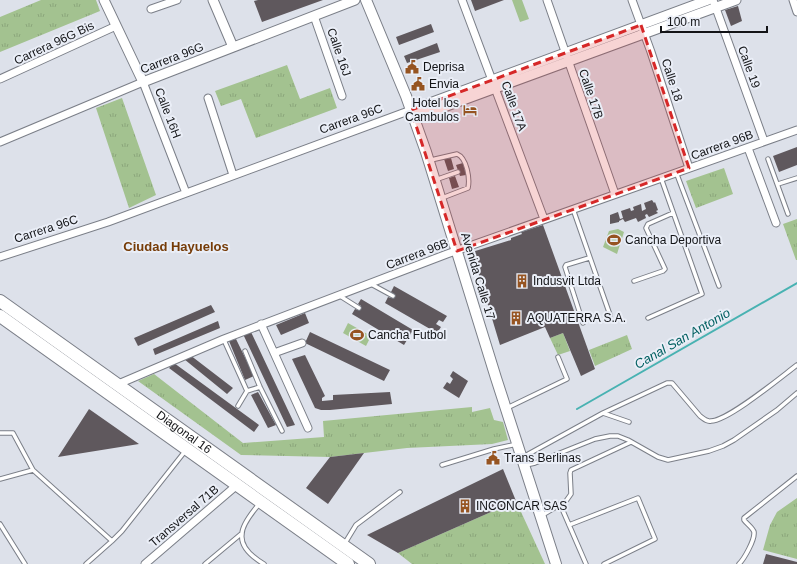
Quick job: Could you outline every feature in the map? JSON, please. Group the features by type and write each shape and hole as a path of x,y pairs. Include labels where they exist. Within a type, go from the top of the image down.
{"main road":[{"name":"Avenida Calle 17","path":"366,0 413,114 429,161 556,564"},
{"name":"Diagonal 16","path":"0,301 368,564"},
{"name":"Diagonal 16","path":"0,316 348,564"}],"street":[{"name":"Calle 16H","path":"104,0 143,82 186,193"},
{"path":"152,10 177,0"},
{"path":"213,0 233,47"},
{"name":"Carrera 96G","path":"0,142 143,82 355,0"},
{"name":"Calle 17A","path":"462,0 544,220"},
{"name":"Calle 17B","path":"547,0 615,194"},
{"name":"Calle 18","path":"632,0 690,168"},
{"name":"Carrera 96C","path":"643,29 708,0"},
{"name":"Carrera 96C","path":"0,257 108,222 233,175 413,114 714,4 736,0"},
{"path":"792,0 797,12"},
{"name":"Calle 19","path":"714,4 764,141"},
{"name":"Calle 16J","path":"314,16 342,96"},
{"name":"Carrera 96G Bis","path":"0,79 116,26"},
{"path":"208,98 233,175"},
{"name":"Carrera 96B","path":"116,385 261,324 573,209 797,130"},
{"path":"748,148 776,224"},
{"path":"261,324 308,428"},
{"path":"274,353 302,343"},
{"name":"Transversal 71B","path":"145,564 237,485"}],"lane":[{"path":"429,161 457,154 463,159 466,169 468,188 441,198"},
{"path":"768,159 788,214"},
{"path":"435,180 458,172"},
{"path":"676,172 719,286"},
{"path":"648,318 702,294 661,178"},
{"path":"778,184 797,178"},
{"path":"573,209 610,316"},
{"path":"634,281 665,269 646,228 648,224 673,213"},
{"path":"583,323 565,267 590,258"},
{"path":"370,284 393,296"},
{"path":"339,295 359,308"},
{"path":"224,339 247,391"},
{"path":"246,351 260,387 282,431"},
{"path":"506,409 568,379 558,357"},
{"path":"523,462 603,413 667,382 672,383 700,416 712,422 726,417 797,365"},
{"path":"238,406 247,391 260,387"},
{"path":"523,462 534,463 595,438 610,436 618,436 658,457 668,460 709,451 734,440 777,410 797,393"},
{"path":"603,413 629,422"},
{"path":"0,432 14,434 33,470 112,541"},
{"path":"541,516 566,501 571,494 571,470 632,442"},
{"path":"442,465 494,449 518,444"},
{"path":"86,564 122,531 187,449"},
{"path":"0,479 33,470"},
{"path":"739,564 752,541 754,533 744,518 797,476"},
{"path":"343,546 356,526 400,492"},
{"path":"569,525 638,498 655,539 604,564"},
{"path":"260,502 245,525 242,534 243,543 250,553 264,564"},
{"path":"560,504 586,564"},
{"path":"0,524 25,564"},
{"path":"204,564 242,534"}],"highlighted area":[{"path":"641,25 689,168 457,251 411,110"}],"green space":[{"path":"41,0 96,0 100,11 0,52 0,17"},
{"path":"512,0 522,0 529,19 520,22"},
{"path":"287,65 300,99 330,88 337,108 256,138 241,99 221,106 215,91"},
{"path":"122,98 156,195 129,208 96,108"},
{"path":"724,168 733,194 696,208 686,181"},
{"path":"797,219 797,260 796,260 783,224"},
{"name":"Cancha Deportiva","path":"618,229 624,232 617,254 603,247 609,231"},
{"name":"Cancha Futbol","path":"348,323 371,336 366,346 343,333"},
{"path":"563,333 570,351 558,355 550,338"},
{"path":"627,335 632,349 595,366 589,350"},
{"path":"154,374 243,443 324,437 323,421 472,407 472,412 490,408 494,420 503,422 508,440 492,444 407,448 330,457 241,455 138,381"},
{"path":"797,498 797,559 763,550 770,525 777,512"},
{"path":"516,501 545,564 412,564 398,553"}],"building":[{"path":"323,0 262,22 254,1"},
{"path":"471,0 504,0 475,11"},
{"path":"738,6 742,21 731,26 725,10"},
{"path":"431,24 434,32 399,45 396,37"},
{"path":"437,43 440,52 407,63 404,56"},
{"path":"797,147 797,165 779,172 773,156"},
{"path":"451,158 454,169 448,171 444,159"},
{"path":"463,163 466,175 460,176 456,165"},
{"path":"455,176 459,187 452,189 449,178"},
{"path":"652,200 654,203 655,202 658,210 656,211 658,213 649,217 647,214 645,215 646,218 638,222 636,218 625,222 623,219 619,222 610,224 610,215 618,212 620,219 623,218 621,211 630,208 631,211 634,210 633,207 641,204 642,211 646,209 644,203"},
{"name":"Indusvit Ltda","path":"543,225 595,369 581,376 563,333 550,338 545,327 500,345 472,252 511,240 511,238 522,234 521,232"},
{"path":"394,286 447,316 443,322 439,320 436,324 441,327 437,333 385,303 388,297 391,298 394,294 391,292"},
{"path":"361,299 413,330 410,335 406,333 404,338 407,340 404,345 352,314 355,309 358,310 361,306 358,304"},
{"path":"211,305 215,312 138,346 134,338"},
{"path":"305,313 309,323 281,335 276,325"},
{"path":"218,321 220,328 155,355 153,349"},
{"path":"251,332 295,425 287,427 243,334"},
{"path":"310,332 390,370 384,381 305,343"},
{"path":"236,339 254,376 245,380 229,341"},
{"path":"190,355 233,388 227,394 184,359"},
{"path":"305,355 325,396 322,398 322,401 333,400 333,395 390,392 392,404 330,410 315,408 292,359"},
{"path":"174,363 259,425 254,432 169,368"},
{"path":"453,371 468,381 459,398 443,388 447,382 450,384 453,379 450,376"},
{"path":"258,392 276,425 268,428 251,395"},
{"path":"89,409 139,444 58,457"},
{"path":"364,453 328,504 306,488 330,457"},
{"name":"INCONCAR SAS","path":"503,469 516,501 398,553 367,535"},
{"path":"766,554 797,562 797,564 763,564"}],"waterway":[{"name":"Canal San Antonio","path":"577,409 797,283"}],"place":[{"name":"Deprisa","path":"412,67"},
{"name":"Envia","path":"418,84"},
{"name":"Hotel los Cambulos","path":"470,110"},
{"name":"Cancha Deportiva","path":"614,240"},
{"name":"Indusvit Ltda","path":"522,281"},
{"name":"AQUATERRA S.A.","path":"516,318"},
{"name":"Cancha Futbol","path":"357,335"},
{"name":"Trans Berlinas","path":"493,458"},
{"name":"INCONCAR SAS","path":"465,506"}],"district":[{"name":"Ciudad Hayuelos","path":"176,246"}]}
